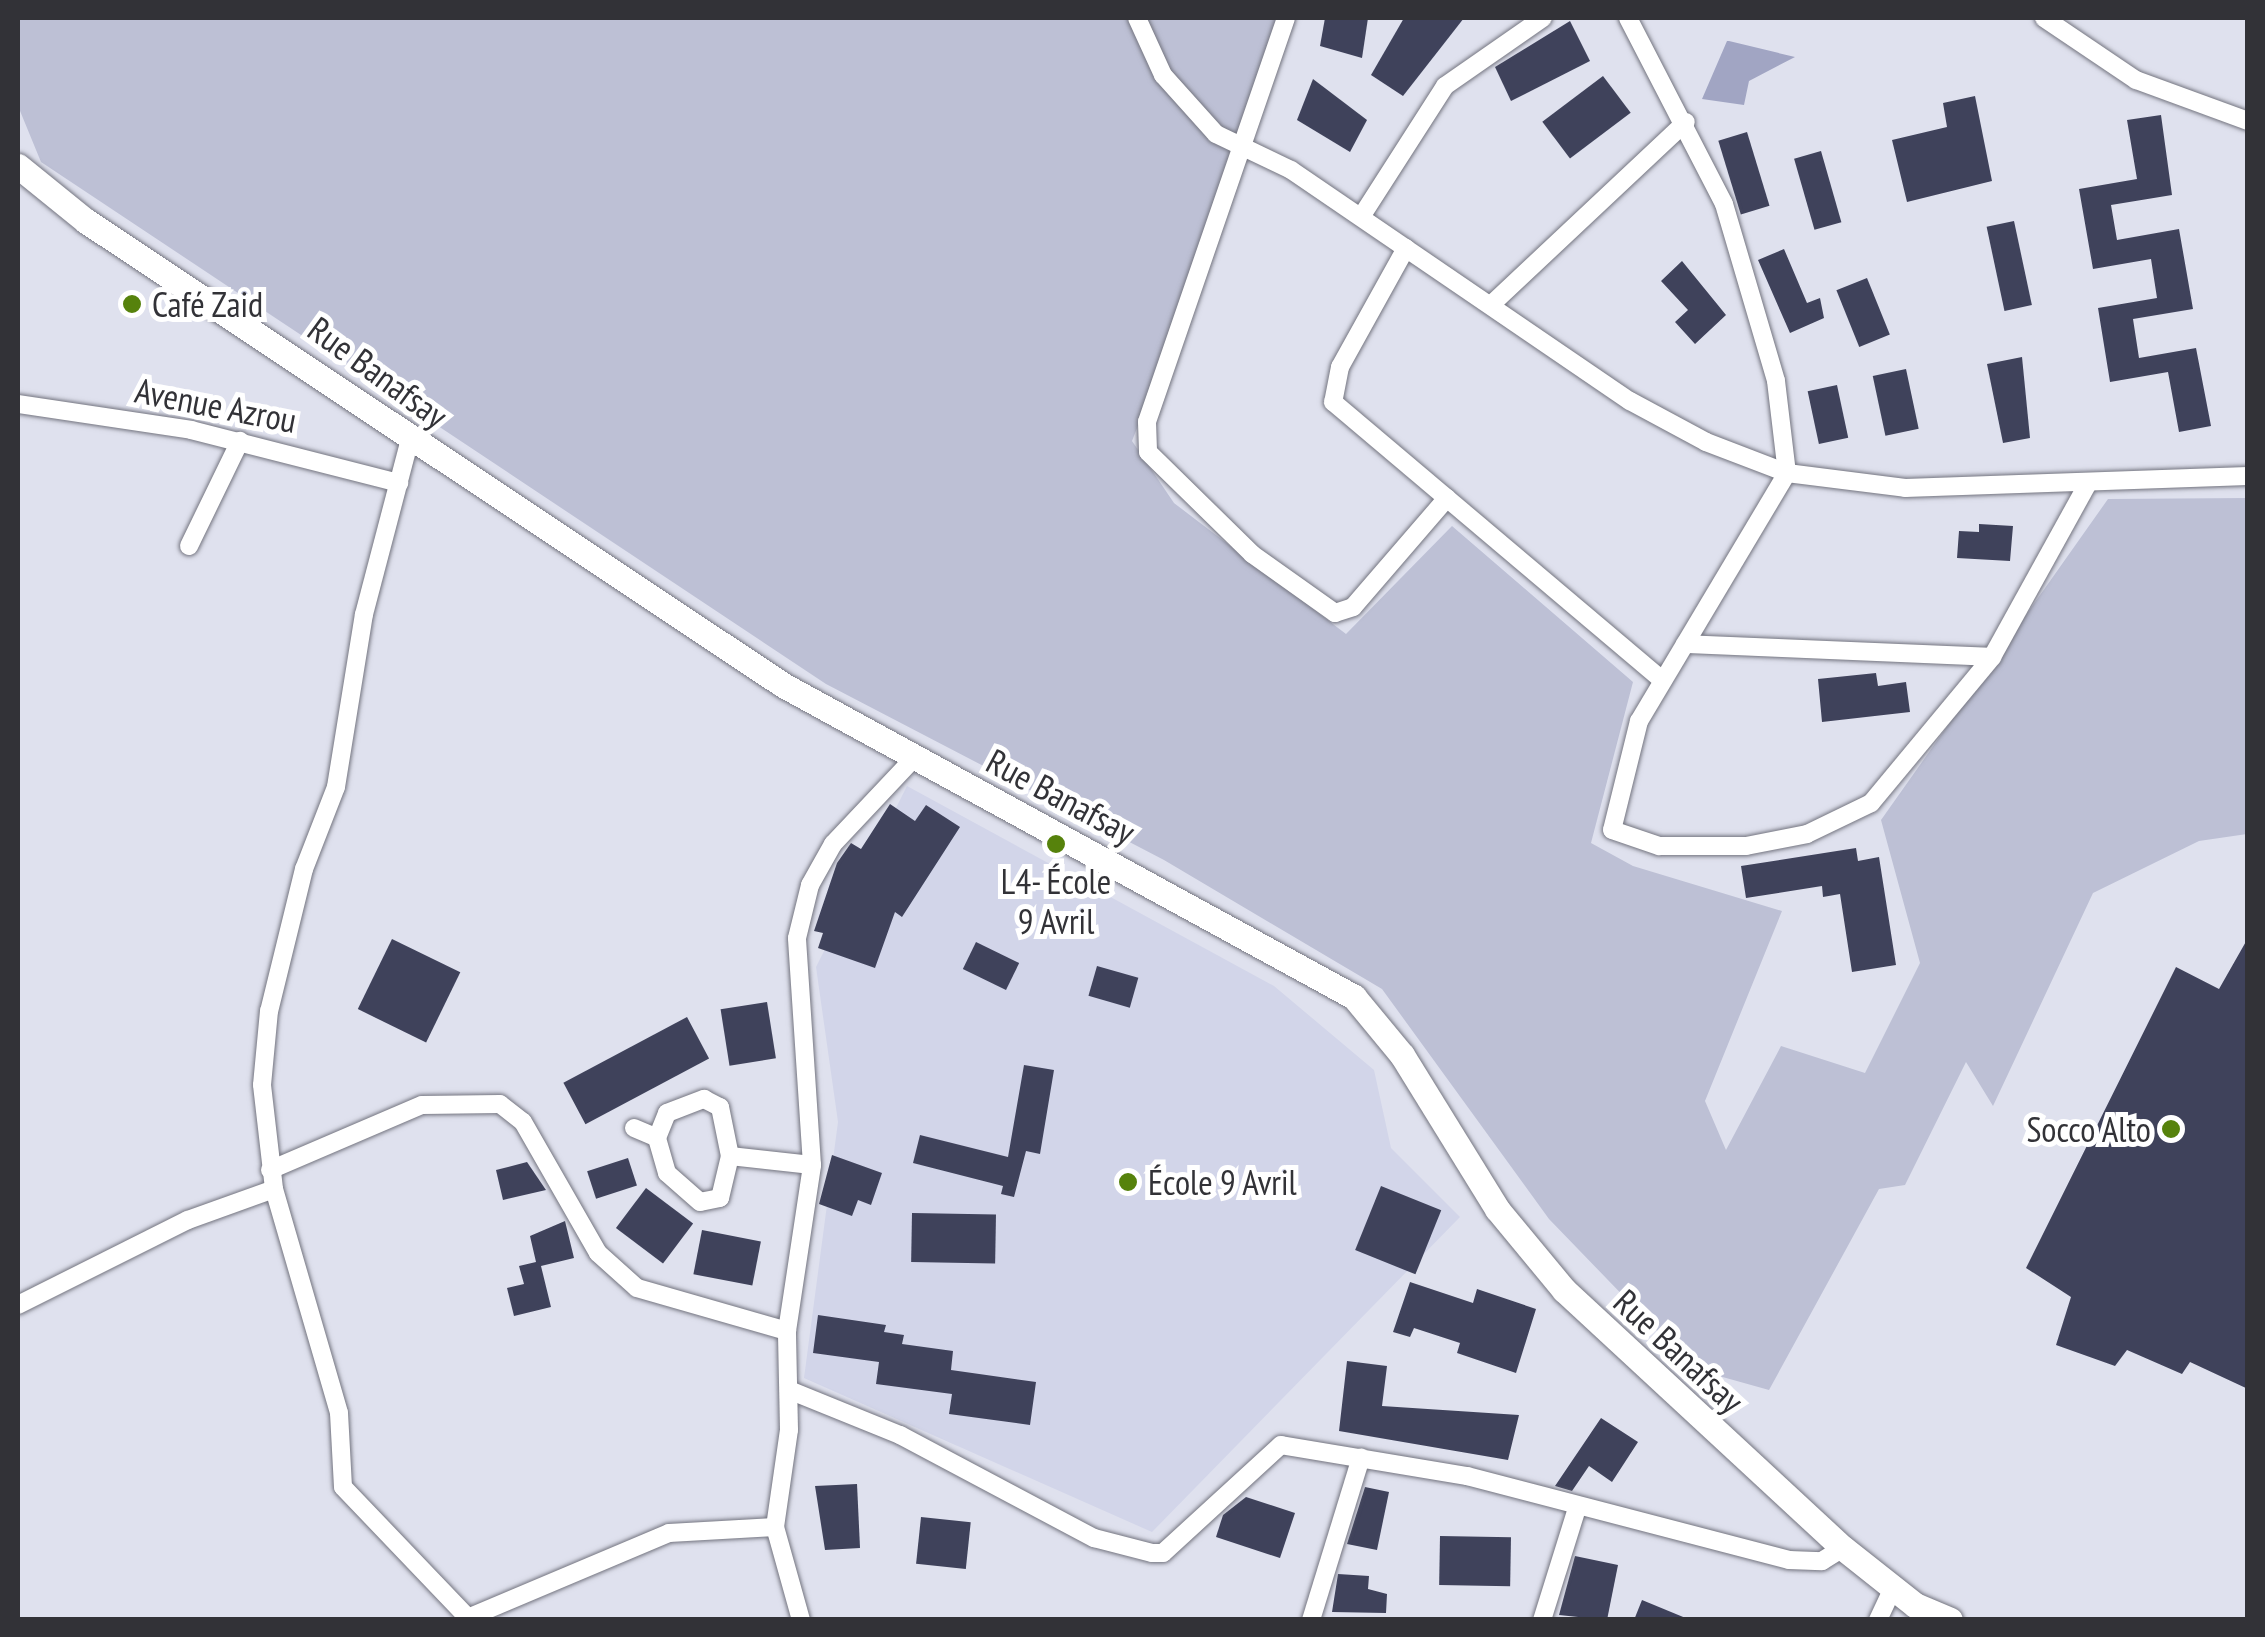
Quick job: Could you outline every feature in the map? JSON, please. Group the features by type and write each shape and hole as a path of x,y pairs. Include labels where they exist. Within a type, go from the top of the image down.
{"main road":[{"name":"Rue Banafsay","path":"18,166 410,440 783,685 1354,997 1402,1056 1496,1210 1564,1290 1842,1548 1892,1590 1950,1620"}],"street":[{"path":"1136,18 1193,115 1494,302 1630,401 1787,473 1905,488 2088,485 2248,476"},
{"path":"1286,18 1147,422 1151,458 1252,554 1335,613 1353,607 1447,498"},
{"path":"1361,217 1444,86 1543,18"},
{"path":"1628,18 1686,122 1756,307 1787,473 1661,680 1630,744 1612,830 1659,846 1746,846 1807,834 1871,803 1992,657 2088,485"},
{"path":"2044,18 2136,80 2248,121"},
{"path":"1494,302 1686,122"},
{"path":"1406,248 1331,394 1661,680"},
{"name":"Avenue Azrou","path":"18,404 240,440 399,482"},
{"path":"189,546 240,440"},
{"path":"410,440 364,614 340,771 304,869 269,1011 262,1085 272,1180 336,1399 343,1487 470,1618 670,1533 775,1527"},
{"path":"1685,644 1992,657"},
{"path":"801,1620 775,1527 790,1390 787,1330 812,1165 802,905 869,796 914,758"},
{"path":"704,1098 720,1107 730,1156 720,1198 700,1202 666,1173 657,1138 667,1113 704,1098"},
{"path":"18,1305 422,1105 500,1104 523,1122 598,1253 637,1288 787,1330"},
{"path":"634,1128 657,1138"},
{"path":"730,1156 812,1165"},
{"path":"790,1390 933,1451 1094,1538 1157,1554 1276,1446 1361,1458 1789,1560 1822,1561 1842,1548"},
{"path":"1311,1620 1361,1458"},
{"path":"1542,1620 1577,1508"},
{"path":"1878,1620 1892,1590"}],"shaded area":[{"path":"18,18 1296,18 1132,441 1174,503 1346,634 1452,526 1633,682 1591,843 1633,866 1782,911 1705,1101 1726,1150 1781,1046 1865,1073 1920,963 1881,820 2108,499 2247,498 2247,834 2199,841 2093,893 1993,1106 1966,1062 1905,1185 1879,1189 1769,1390 1694,1369 1549,1219 1382,989 1164,860 826,684 41,162 18,106"},
{"path":"1727,41 1795,57 1749,81 1744,105 1702,99"},
{"name":"École 9 Avril","path":"907,786 1274,986 1374,1070 1391,1148 1460,1217 1152,1532 804,1378 838,1122 816,967"}],"building":[{"path":"1325,18 1368,18 1362,58 1320,46"},
{"path":"1404,18 1464,18 1403,96 1371,75"},
{"path":"1570,21 1590,61 1511,101 1495,67"},
{"path":"1603,76 1631,113 1570,158 1542,122"},
{"path":"1313,79 1367,120 1350,152 1297,120"},
{"path":"1975,96 1992,181 1907,202 1892,140 1947,127 1943,103"},
{"path":"2161,115 2172,195 2111,205 2117,240 2179,229 2193,309 2133,319 2139,358 2196,348 2211,426 2179,432 2168,372 2110,382 2098,308 2157,298 2151,259 2093,269 2079,189 2137,179 2127,120"},
{"path":"1747,132 1770,206 1741,214 1718,141"},
{"path":"1821,151 1841,222 1814,230 1794,159"},
{"path":"2014,221 2032,305 2004,311 1987,227"},
{"path":"1784,249 1807,303 1820,298 1824,318 1790,333 1758,260"},
{"path":"1682,261 1726,315 1695,344 1675,322 1688,310 1661,281"},
{"path":"1867,278 1890,335 1859,347 1836,290"},
{"path":"2022,357 2030,438 2003,443 1987,364"},
{"path":"1906,369 1919,429 1885,436 1873,376"},
{"path":"1837,385 1848,438 1819,444 1808,391"},
{"path":"1979,524 2013,526 2010,561 1957,558 1959,531 1979,532"},
{"path":"1876,673 1878,686 1906,682 1910,712 1822,722 1818,679"},
{"path":"890,804 915,821 926,805 960,827 902,917 895,912 875,968 818,948 823,933 814,931 837,863 851,843 861,849"},
{"path":"1856,848 1858,861 1879,857 1896,965 1852,972 1840,894 1823,897 1822,886 1746,898 1741,866"},
{"name":"Socco Alto","path":"2248,938 2248,1389 2190,1362 2182,1374 2127,1350 2115,1366 2056,1345 2071,1297 2026,1268 2176,967 2219,989"},
{"path":"392,939 460,972 426,1042 358,1009"},
{"path":"976,942 1019,963 1006,990 963,969"},
{"path":"1097,966 1138,978 1130,1008 1088,996"},
{"path":"767,1002 776,1058 729,1066 721,1009"},
{"path":"687,1017 709,1058 585,1124 563,1083"},
{"path":"1024,1065 1054,1070 1040,1154 1026,1151 1014,1197 1001,1194 1003,1186 913,1163 920,1135 1008,1157"},
{"path":"832,1155 882,1173 871,1205 858,1200 852,1216 819,1204"},
{"path":"628,1158 637,1186 596,1199 587,1171"},
{"path":"527,1162 546,1190 503,1200 496,1170"},
{"path":"1381,1186 1441,1210 1415,1274 1355,1250"},
{"path":"646,1188 693,1224 663,1263 616,1228"},
{"path":"912,1213 996,1214 995,1263 911,1262"},
{"path":"565,1221 574,1258 541,1266 551,1307 514,1316 507,1288 524,1284 519,1266 536,1262 530,1236"},
{"path":"702,1230 761,1241 752,1286 693,1274"},
{"path":"1410,1282 1473,1303 1477,1289 1536,1309 1516,1373 1457,1353 1460,1343 1414,1328 1410,1337 1393,1332"},
{"path":"818,1315 886,1325 884,1332 904,1335 902,1344 953,1351 951,1370 1036,1382 1030,1425 949,1414 952,1394 876,1384 879,1362 813,1353"},
{"path":"1347,1361 1387,1366 1382,1406 1519,1415 1508,1460 1339,1431"},
{"path":"1601,1418 1638,1442 1612,1482 1589,1466 1572,1491 1555,1486"},
{"path":"857,1484 860,1548 825,1550 815,1486"},
{"path":"1365,1487 1389,1492 1377,1550 1347,1544"},
{"path":"1246,1497 1295,1513 1280,1558 1216,1537 1223,1515"},
{"path":"921,1517 971,1522 966,1569 916,1564"},
{"path":"1440,1536 1511,1537 1510,1586 1439,1585"},
{"path":"1575,1556 1618,1565 1607,1620 1559,1615"},
{"path":"1338,1574 1369,1576 1368,1589 1387,1594 1386,1613 1332,1612"},
{"path":"1642,1600 1688,1619 1688,1620 1634,1620"}],"place":[{"name":"Café Zaid","path":"132,304"},
{"name":"L4- École 9 Avril","path":"1056,844"},
{"name":"Socco Alto","path":"2171,1129"},
{"name":"École 9 Avril","path":"1128,1182"}]}
